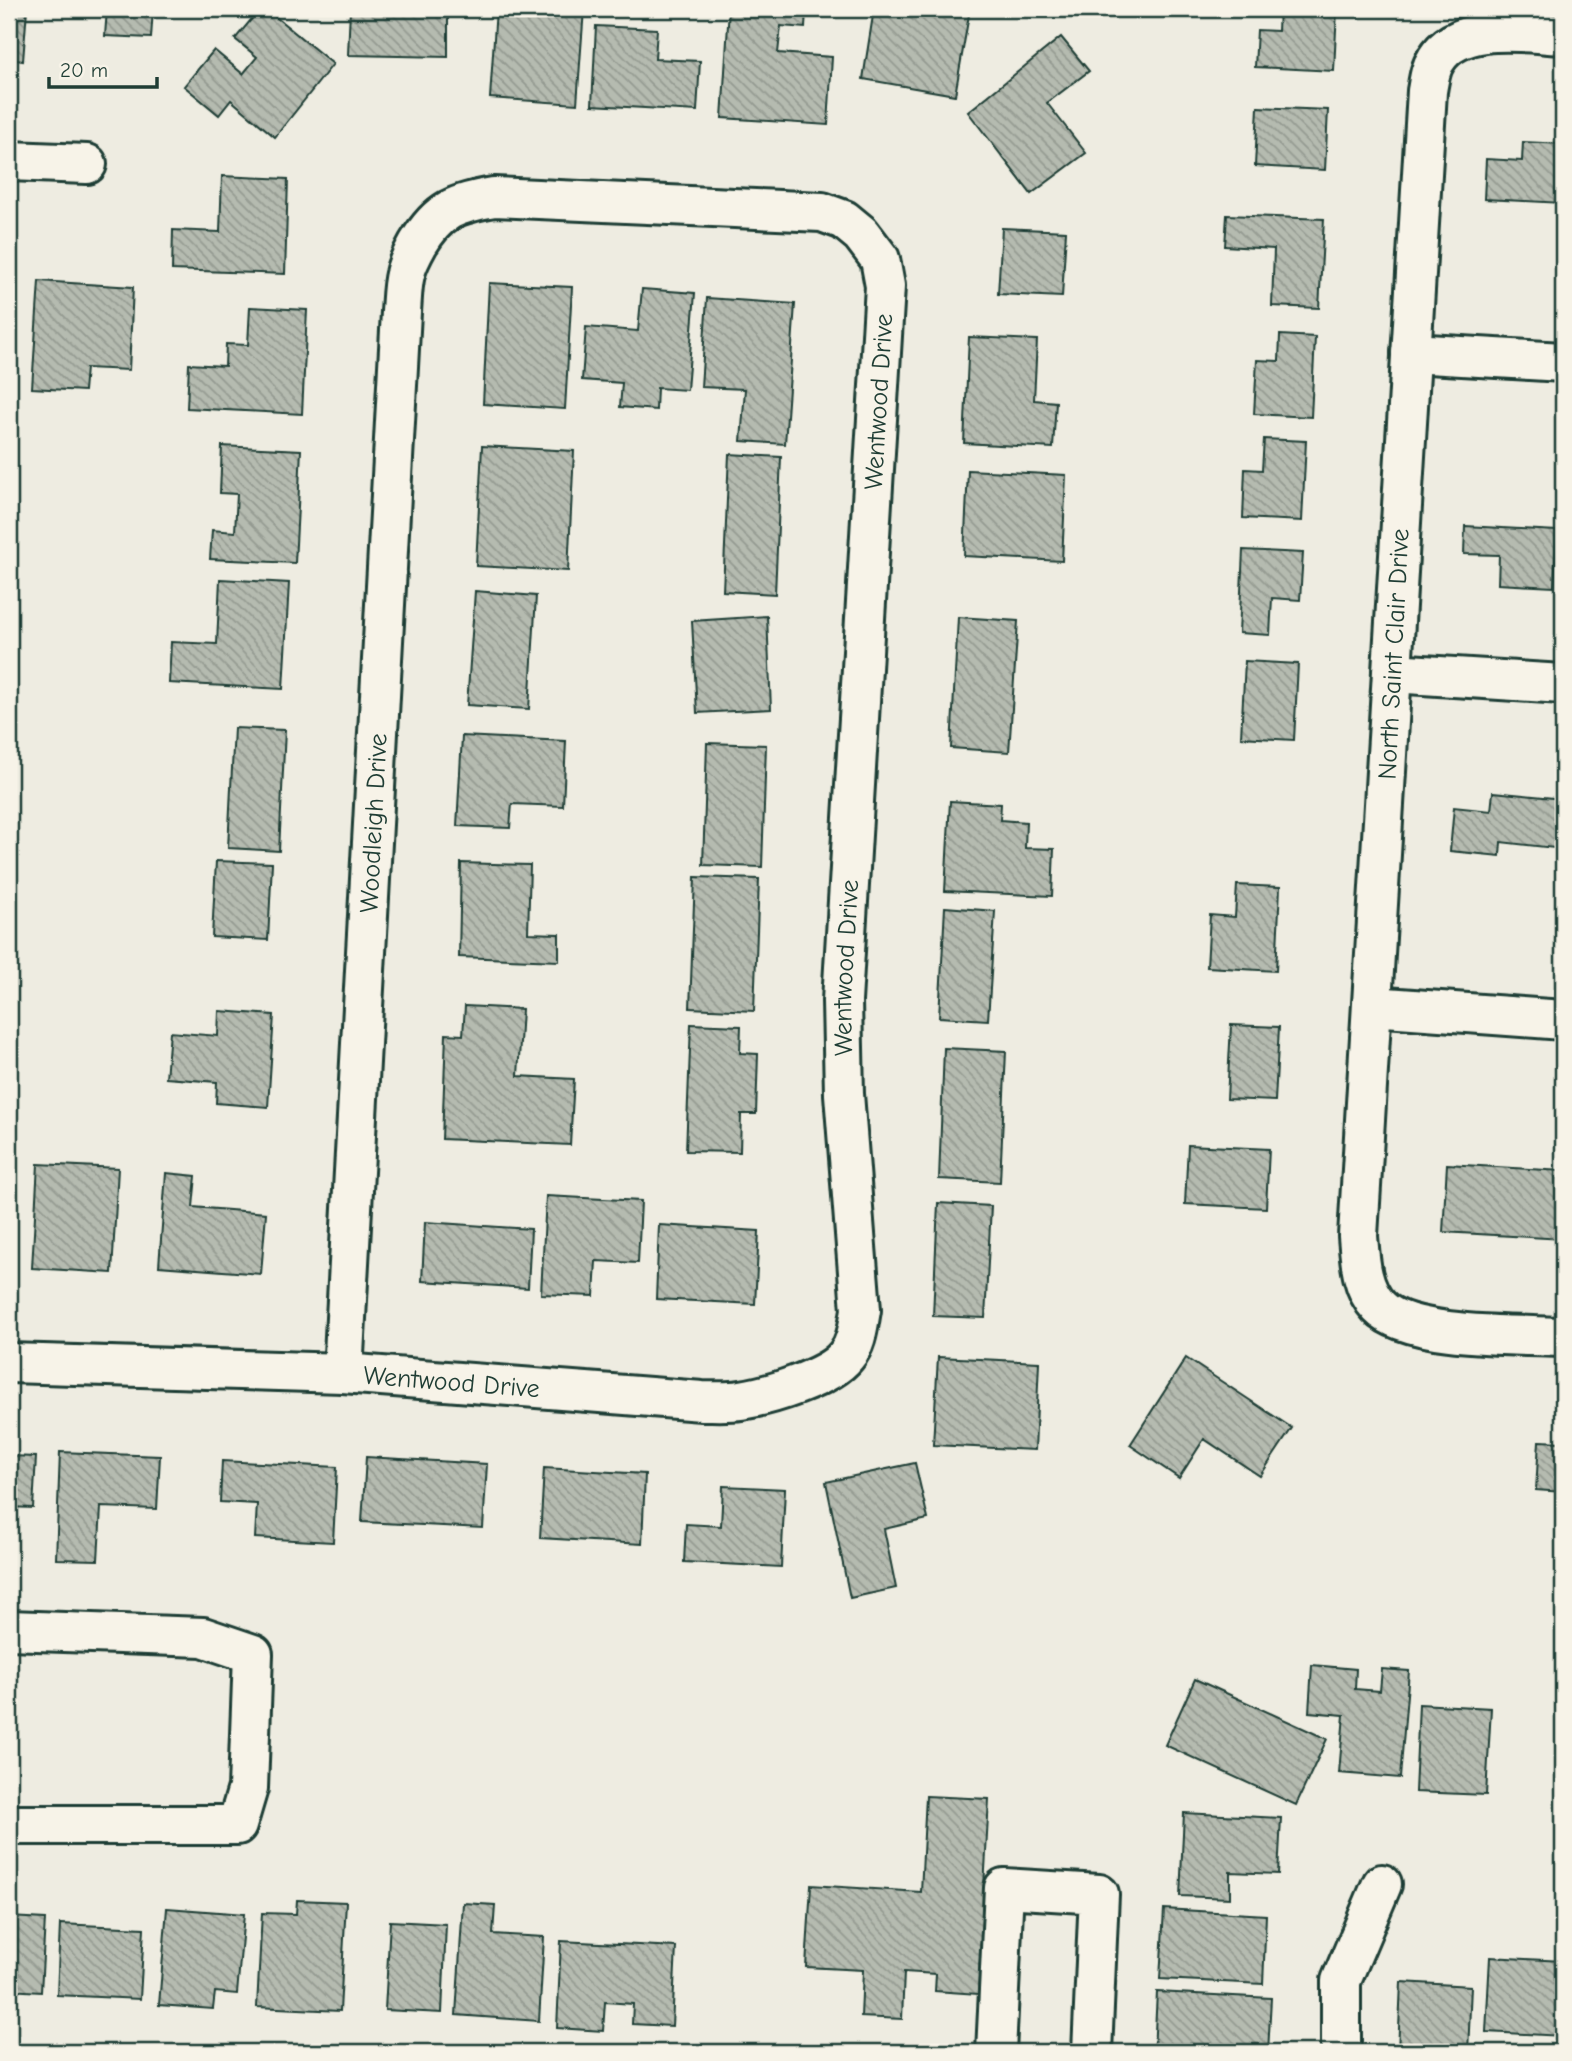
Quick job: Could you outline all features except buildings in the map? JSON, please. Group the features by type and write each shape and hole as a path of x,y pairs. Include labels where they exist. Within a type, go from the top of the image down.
{"street":[{"name":"North Saint Clair Drive","path":"1563,35 1499,31 1478,33 1447,47 1437,58 1430,73 1358,1236 1360,1265 1366,1285 1380,1308 1399,1320 1426,1328 1563,1337"},
{"path":"9,161 87,164"},
{"name":"Wentwood Drive","path":"9,1363 344,1373 702,1401 742,1400 797,1385 827,1372 846,1357 856,1339 861,1310 844,1094 842,1001 885,322 885,286 880,259 861,233 844,220 822,212 494,197 464,202 429,225 405,273"},
{"name":"Woodleigh Drive","path":"344,1373 405,273"},
{"path":"1411,353 1563,362"},
{"path":"1392,673 1563,684"},
{"path":"1372,1006 1563,1020"},
{"path":"9,1630 204,1637 253,1654 248,1788 237,1825 9,1825"},
{"path":"1341,2052 1341,1981 1382,1884"},
{"path":"996,2052 1004,1888 1099,1894 1092,2052"}]}
